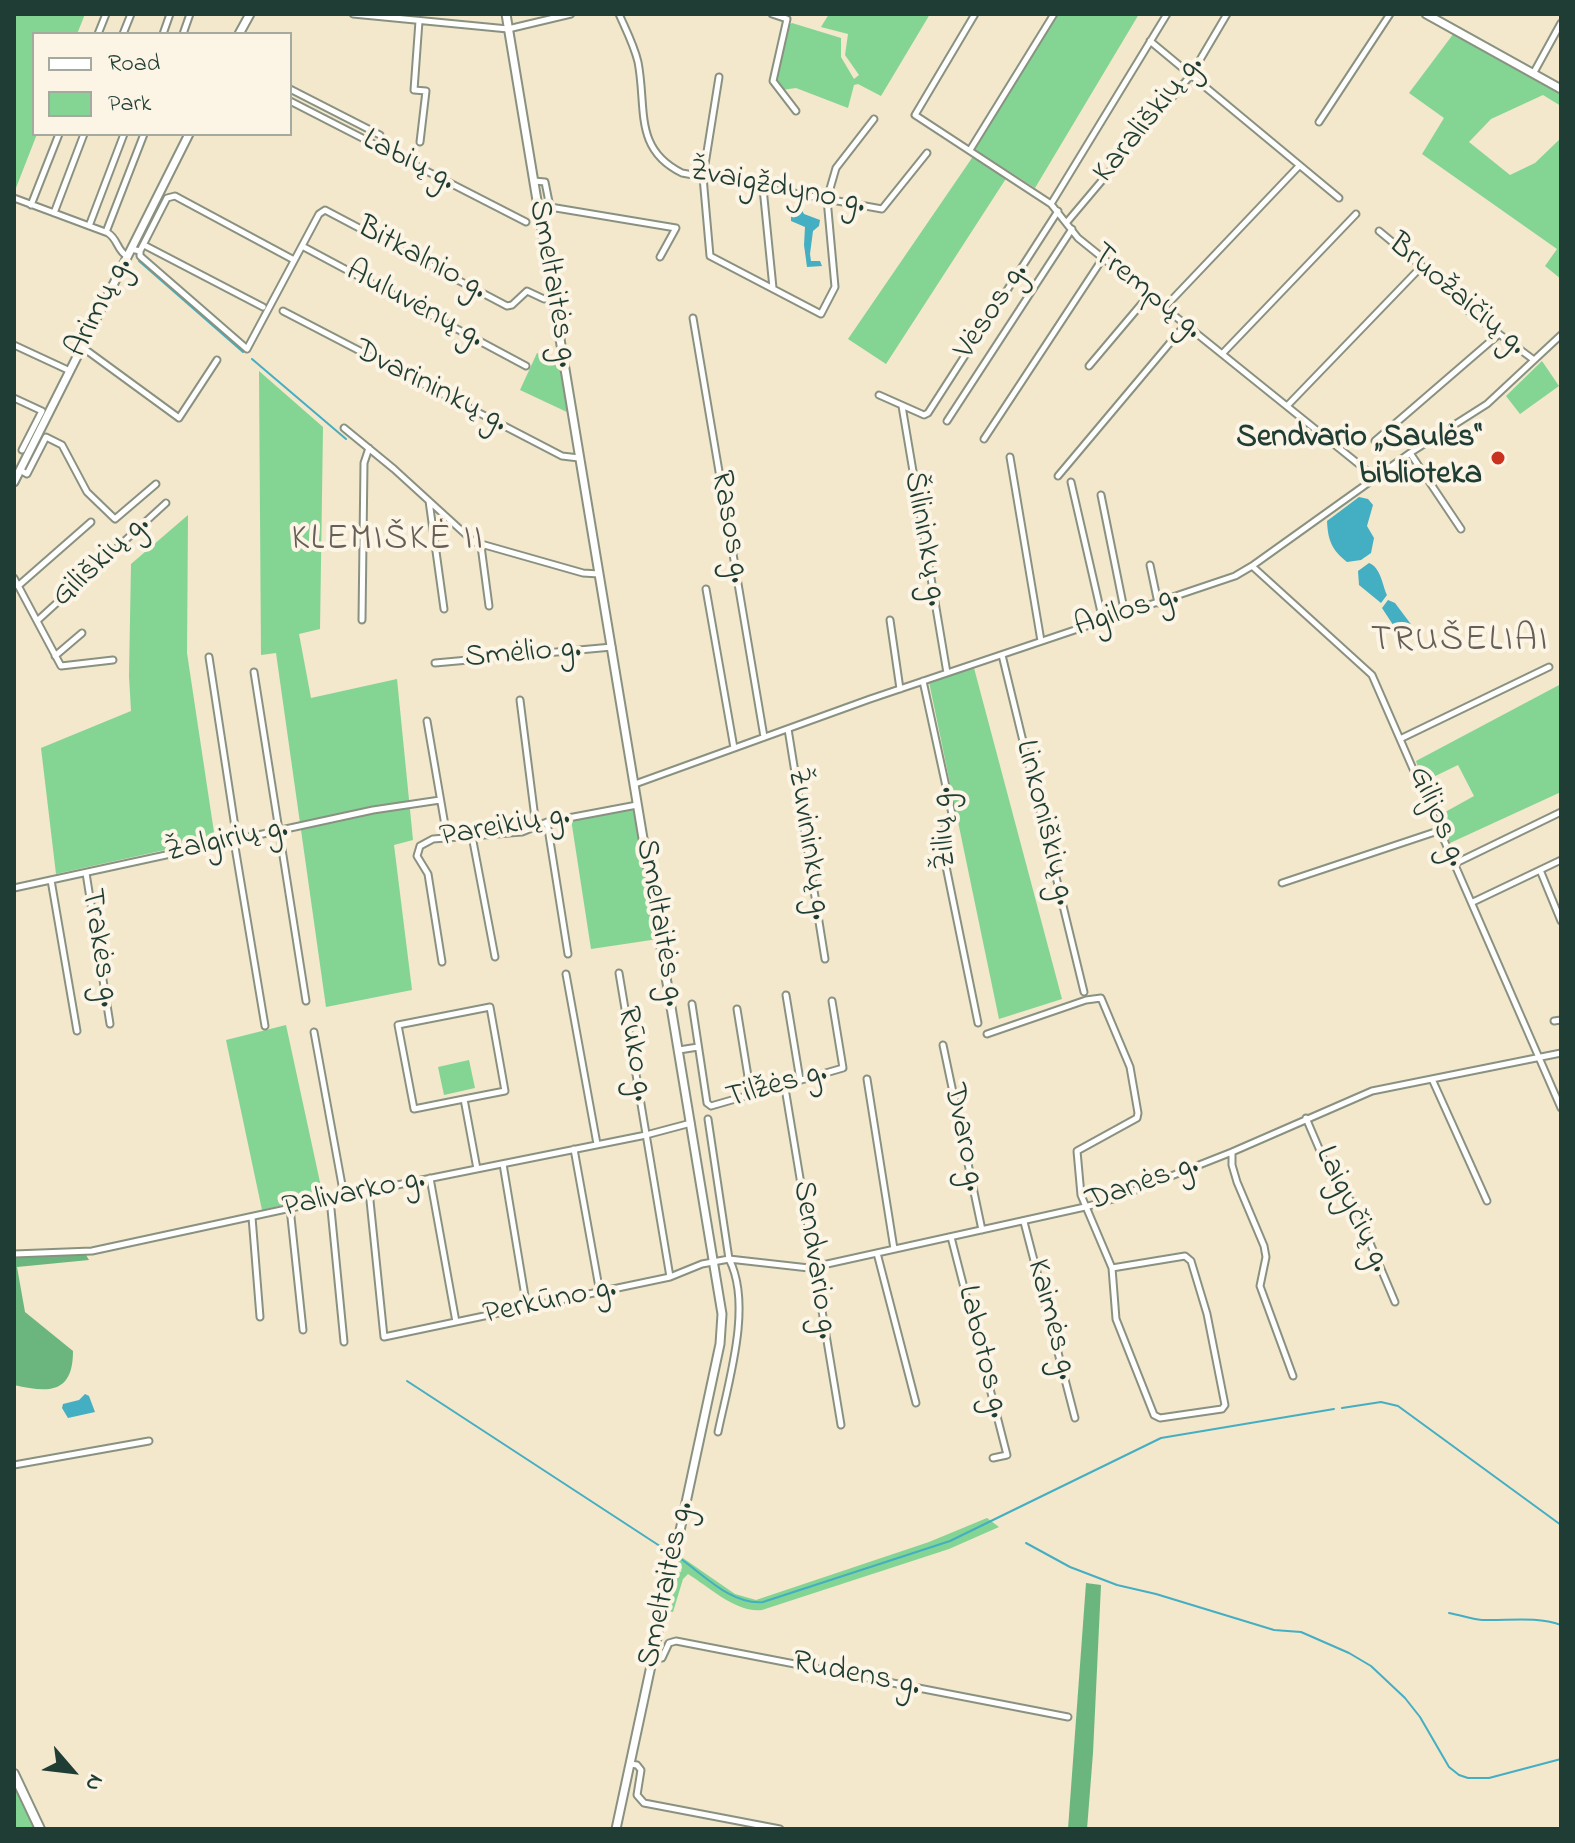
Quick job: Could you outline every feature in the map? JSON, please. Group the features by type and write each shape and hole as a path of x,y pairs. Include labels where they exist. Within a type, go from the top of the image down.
{"main road":[{"path":"240,32 250,14"},
{"name":"Smeltaitės g.","path":"506,14 722,1304 722,1333 616,1829"},
{"path":"1426,14 1561,89"},
{"name":"Arimų g.","path":"14,482 25,452 70,371 188,136"},
{"path":"14,1774 40,1829"}],"street":[{"path":"353,14 508,29 571,14"},
{"name":"Žvaigždyno g.","path":"619,14 637,59 650,146 667,166 682,173 882,209 927,153"},
{"path":"772,14 787,19 773,81 796,111"},
{"name":"Trempų g.","path":"975,14 915,115 1051,204 1078,238 1376,478"},
{"path":"970,150 1054,14"},
{"path":"1051,204 1167,14"},
{"name":"Karališkių g.","path":"1067,222 1191,75 1227,14"},
{"path":"1319,122 1390,14"},
{"path":"419,21 414,90 426,91 420,142"},
{"path":"1533,74 1558,35 1561,23"},
{"path":"1150,41 1339,198"},
{"path":"719,77 703,177 710,256 821,314 835,287 827,199 836,168 874,119"},
{"path":"292,90 380,135"},
{"name":"Labių g.","path":"292,102 526,222"},
{"path":"31,205 58,136"},
{"path":"54,213 83,136"},
{"path":"89,226 123,136"},
{"path":"106,232 143,136"},
{"path":"1164,308 1299,166"},
{"path":"534,181 545,182 550,207 676,228 660,257"},
{"path":"763,188 773,288"},
{"path":"294,260 175,196 167,198 140,256 247,349 294,260 301,246"},
{"path":"14,198 106,232 112,236 119,250 129,253 142,248 263,307"},
{"name":"Bitkalnio g.","path":"301,246 319,214 325,210 507,306 527,291 544,299 553,299"},
{"name":"Vėsos g.","path":"902,406 924,415 928,413 1058,211"},
{"path":"1222,354 1356,214"},
{"path":"947,421 1072,229"},
{"name":"Bruožaičių g.","path":"1379,231 1448,289 1467,310 1534,360"},
{"name":"Auluvėnų g.","path":"301,246 526,366"},
{"path":"984,439 1103,258"},
{"path":"1287,406 1422,266"},
{"path":"1089,366 1149,295"},
{"name":"Dvarininkų g.","path":"283,311 562,456 580,458"},
{"name":"Rasos g.","path":"693,318 764,737"},
{"path":"1058,476 1185,325"},
{"path":"1375,441 1499,334"},
{"name":"Agilos g.","path":"635,784 923,681 1213,585 1252,566 1410,453 1487,404 1561,335"},
{"path":"14,345 70,371"},
{"path":"82,347 179,418 217,360"},
{"path":"879,395 902,406"},
{"path":"14,398 42,411 25,452 14,448"},
{"name":"Šilininkų g.","path":"902,406 900,410 947,673"},
{"path":"344,428 481,546 583,573 599,574"},
{"path":"20,470 27,474 46,437 62,445 87,492 115,519 156,484"},
{"path":"362,620 364,463 369,448"},
{"path":"1410,453 1461,529"},
{"path":"1010,457 1041,641"},
{"path":"1071,482 1103,621"},
{"path":"1101,495 1125,614"},
{"path":"429,500 444,609"},
{"name":"Giliškių g.","path":"37,621 166,503"},
{"path":"18,586 91,522"},
{"path":"481,546 489,606"},
{"path":"1150,565 1158,603"},
{"name":"Gilijos g.","path":"1252,566 1372,675 1561,1108"},
{"path":"14,578 61,666 113,660"},
{"path":"706,589 734,748"},
{"path":"890,620 900,689"},
{"path":"55,656 82,633"},
{"name":"Smėlio g.","path":"435,663 612,647"},
{"name":"Linkoniškių g.","path":"1002,655 1084,992"},
{"path":"209,657 265,1026"},
{"path":"1402,738 1549,667"},
{"path":"254,672 306,1001"},
{"name":"Žilių g.","path":"923,681 952,814 940,837 978,1023"},
{"path":"520,700 536,826"},
{"path":"427,721 447,837"},
{"name":"Žuvininkų g.","path":"788,729 825,959"},
{"name":"Žalgirių g.","path":"14,888 373,810 440,800"},
{"name":"Pareikių g.","path":"442,962 428,874 417,856 420,846 426,841 522,832 547,822 638,804"},
{"path":"1456,863 1561,812"},
{"path":"547,822 568,954"},
{"path":"1282,883 1441,830"},
{"path":"472,836 495,957"},
{"path":"1473,902 1561,860"},
{"path":"1540,870 1561,921"},
{"name":"Trakės g.","path":"86,873 110,1024"},
{"path":"51,880 77,1031"},
{"name":"Rūko g.","path":"619,973 670,1277"},
{"path":"566,974 597,1144"},
{"path":"786,995 800,1080"},
{"path":"987,1034 1086,1000 1101,998 1130,1067 1138,1113 1137,1118 1077,1151 1081,1195 1112,1268 1116,1319 1154,1415 1160,1418 1222,1409 1225,1405 1218,1366 1191,1261 1185,1256 1112,1268"},
{"name":"Tilžės g.","path":"698,1047 707,1103 711,1106 843,1068 832,1001"},
{"path":"679,1050 698,1047 692,1004"},
{"path":"490,1007 505,1091 464,1099 414,1109 398,1025 490,1007"},
{"path":"737,1009 751,1095"},
{"path":"314,1032 344,1196"},
{"name":"Dvaro g.","path":"943,1045 982,1230"},
{"name":"Danės g.","path":"715,1260 814,1267 1024,1222 1113,1199 1232,1152 1372,1091 1561,1053"},
{"path":"867,1079 894,1249"},
{"path":"1432,1079 1487,1201"},
{"name":"Sendvario g.","path":"786,1094 841,1425"},
{"path":"464,1099 477,1169"},
{"name":"Laigyčių g.","path":"1306,1118 1333,1181 1353,1203 1395,1302"},
{"path":"708,1119 741,1323 718,1432"},
{"name":"Palivarko g.","path":"14,1254 92,1251 692,1123"},
{"path":"574,1149 600,1293"},
{"path":"1232,1152 1237,1182 1264,1246 1266,1257 1260,1286 1293,1376"},
{"path":"503,1164 527,1308"},
{"path":"430,1178 456,1322"},
{"name":"Perkūno g.","path":"369,1191 384,1337 670,1277 715,1260"},
{"path":"330,1199 344,1342"},
{"path":"290,1208 303,1330"},
{"path":"252,1217 260,1317"},
{"name":"Kaimės g.","path":"1024,1222 1075,1418"},
{"name":"Labotos g.","path":"951,1237 1007,1455 993,1458"},
{"path":"877,1253 916,1403"},
{"path":"14,1465 149,1441"},
{"name":"Rudens g.","path":"653,1656 662,1658 669,1643 676,1641 1068,1717"},
{"path":"630,1764 639,1766 641,1770 637,1795 644,1803 780,1829"}],"green space":[{"path":"14,14 85,14 78,32 32,32 32,136 36,136 14,193"},
{"path":"829,14 930,14 881,96 858,84 854,85 848,108 796,88 782,90 776,83 787,26 792,23 841,38 841,57 854,79 859,75 845,55 848,34 821,27"},
{"path":"1057,14 1139,14 1035,188 974,149"},
{"path":"1454,33 1561,93 1561,106 1543,95 1491,119 1469,142 1510,175 1535,163 1561,138 1561,279 1545,266 1557,249 1422,154 1444,118 1409,93"},
{"path":"974,155 1007,177 886,364 848,339"},
{"path":"537,353 561,363 569,413 520,390"},
{"path":"1542,361 1559,386 1520,414 1506,396"},
{"path":"259,371 323,427 320,629 299,634 311,698 397,679 413,840 394,845 412,990 326,1007 276,653 261,655"},
{"path":"188,515 187,653 215,839 56,874 41,748 131,711 131,564"},
{"path":"974,668 1062,999 999,1019 929,682"},
{"path":"1561,684 1561,792 1450,843 1438,816 1474,796 1458,765 1423,782 1416,761"},
{"path":"636,807 658,939 591,949 571,819"},
{"path":"286,1025 323,1196 262,1210 226,1040"},
{"path":"469,1060 475,1088 444,1095 438,1067"},
{"path":"79,1253 89,1260 17,1267 25,1312 73,1351 68,1376 56,1388 14,1385 14,1256"},
{"path":"987,1518 999,1527 949,1549 762,1610 733,1603 688,1574 683,1579 673,1612 667,1611 676,1573 681,1572 682,1567 677,1564 680,1556 735,1594 756,1600 929,1542"},
{"path":"1086,1583 1101,1585 1093,1753 1087,1829 1068,1829"},
{"path":"14,1781 35,1829 14,1829"}],"water":[{"path":"794,206 820,220 813,231 810,254 811,261 820,261 822,266 807,267 805,227 791,221"},
{"path":"1359,497 1368,499 1373,505 1367,526 1374,538 1371,553 1361,560 1347,562 1332,544 1327,521"},
{"path":"1369,563 1379,572 1387,595 1381,603 1359,585 1358,571"},
{"path":"1388,600 1395,603 1413,627 1413,633 1406,639 1401,637 1382,608"},
{"path":"85,1394 89,1396 95,1412 68,1418 63,1404 79,1400"}],"waterway":[{"path":"139,261 243,352"},
{"path":"252,359 346,439"},
{"path":"407,1381 669,1552"},
{"path":"1342,1408 1381,1402 1398,1406 1561,1525"},
{"path":"681,1559 730,1594 752,1602 763,1602 950,1541 1161,1438 1334,1409"},
{"path":"1026,1543 1070,1567 1117,1585 1274,1630 1301,1632 1349,1653 1371,1666 1405,1698 1420,1717 1449,1767 1459,1775 1489,1778 1561,1759"},
{"path":"1449,1613 1482,1620 1532,1620 1561,1625"}],"place":[{"name":"Sendvario „Saulės“ biblioteka","path":"1498,458"}],"district":[{"name":"KLEMIŠKĖ II","path":"388,542"},
{"name":"TRUŠELIAI","path":"1460,643"}]}
